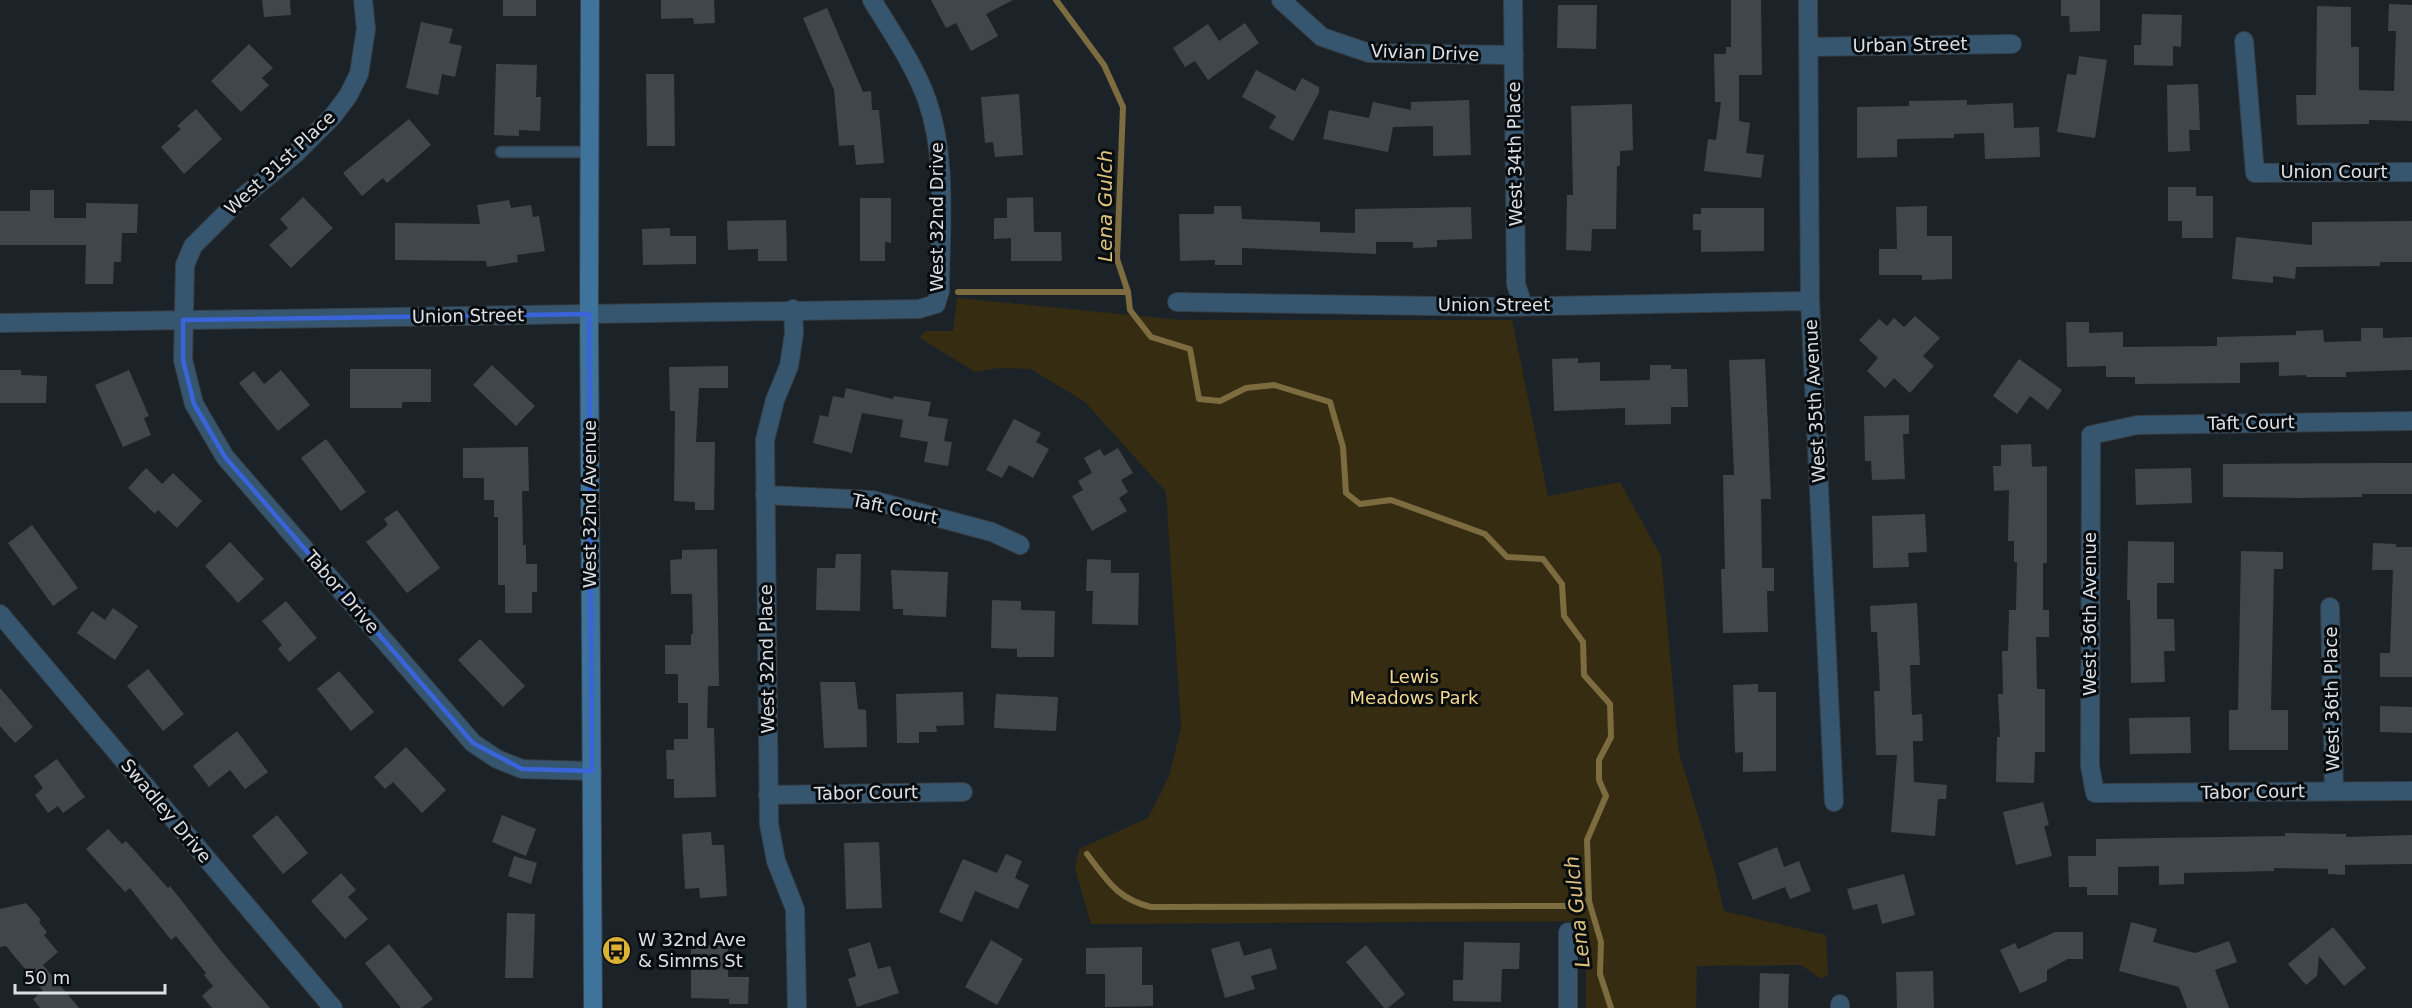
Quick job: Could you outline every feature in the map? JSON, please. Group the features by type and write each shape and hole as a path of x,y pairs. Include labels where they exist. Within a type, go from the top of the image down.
{"street":[{"name":"West 31st Place","path":"183,320 185,265 193,246 237,202 296,153 332,117 348,96 359,74 366,28 363,0"},
{"name":"West 32nd Avenue","path":"590,0 592,1008"},
{"name":"West 32nd Drive","path":"872,0 915,71 936,132 940,162 940,291 936,304"},
{"name":"Vivian Drive","path":"1281,0 1322,37 1369,53 1514,55"},
{"name":"West 34th Place","path":"1513,0 1516,284 1523,306"},
{"name":"West 35th Avenue","path":"1808,0 1810,301 1834,802"},
{"name":"Union Court","path":"2244,41 2255,173 2412,172"},
{"name":"Urban Street","path":"1808,47 2012,44"},
{"name":"Union Street","path":"1177,302 1523,306 1810,301"},
{"name":"Union Street","path":"0,323 793,309 919,309 936,304"},
{"name":"West 32nd Place","path":"793,309 794,333 789,366 775,400 765,440 765,495 769,824 776,861 795,909 797,1008"},
{"name":"Tabor Drive","path":"183,320 183,360 194,404 225,457 473,742 497,759 522,769 592,771"},
{"name":"Taft Court","path":"2091,435 2137,425 2412,421"},
{"name":"West 36th Avenue","path":"2091,435 2090,766 2095,793"},
{"name":"Taft Court","path":"765,495 872,500 992,532 1020,545"},
{"name":"West 36th Place","path":"2330,607 2334,791"},
{"name":"Swadley Drive","path":"0,614 333,1008"},
{"name":"Tabor Court","path":"2095,793 2412,791"},
{"name":"Tabor Court","path":"768,795 963,792"},
{"path":"1568,932 1568,1008"}],"lane":[{"path":"501,152 590,152"}],"highlighted area":[{"path":"589,314 592,771 522,769 473,743 225,457 194,404 183,360 183,320"}],"green space":[{"name":"Lewis Meadows Park","path":"957,298 1181,320 1512,320 1548,496 1620,482 1661,556 1679,753 1714,868 1724,911 1826,935 1828,976 1820,978 1801,965 1697,966 1696,1008 1586,1008 1586,921 1091,924 1075,869 1079,849 1148,818 1169,776 1181,728 1166,492 1085,402 1031,369 999,368 975,372 920,338 925,331 953,331"}],"building":[{"path":"262,0 290,0 291,15 264,17"},
{"path":"503,0 536,0 536,16 503,16"},
{"path":"661,0 714,0 715,23 694,24 693,18 661,19"},
{"path":"931,0 1013,0 986,14 998,36 971,51 956,23 946,28"},
{"path":"1731,0 1761,0 1762,75 1739,75 1739,121 1750,123 1746,153 1764,155 1761,178 1704,171 1708,139 1716,140 1721,102 1715,102 1714,54 1726,54 1726,47 1731,47"},
{"path":"2061,0 2100,0 2100,31 2070,32 2069,16 2061,16"},
{"path":"2389,4 2412,5 2412,121 2369,120 2369,124 2297,125 2296,95 2316,95 2317,6 2351,7 2351,47 2359,47 2359,90 2394,91 2396,31 2388,31"},
{"path":"1558,5 1597,5 1596,49 1557,48"},
{"path":"827,8 863,92 871,91 872,110 879,110 884,163 856,165 854,145 839,146 834,90 803,18"},
{"path":"2142,14 2182,15 2181,47 2173,46 2173,66 2134,65 2134,45 2141,45"},
{"path":"421,22 453,29 449,43 462,46 455,77 442,74 438,95 406,88"},
{"path":"1245,23 1259,43 1208,80 1195,61 1185,67 1173,48 1208,24 1219,41"},
{"path":"249,44 273,68 262,78 269,85 241,112 211,81"},
{"path":"2079,56 2107,60 2095,138 2057,132 2067,74 2076,75"},
{"path":"496,64 537,65 536,97 541,97 540,131 519,130 519,136 494,135"},
{"path":"1256,70 1295,91 1302,78 1319,87 1319,93 1293,141 1269,128 1276,116 1242,97"},
{"path":"646,74 674,74 675,146 647,146"},
{"path":"2198,84 2200,130 2189,130 2190,151 2168,152 2167,85"},
{"path":"1019,94 1023,155 995,157 993,142 985,143 981,97"},
{"path":"1469,100 1471,155 1433,156 1433,126 1393,127 1388,152 1323,139 1329,110 1369,118 1373,102 1411,110 1411,102"},
{"path":"1967,100 1967,105 2013,103 2014,128 2039,127 2040,157 1985,159 1984,133 1954,134 1954,138 1897,139 1897,157 1857,158 1857,107 1909,106 1909,101"},
{"path":"1632,104 1633,150 1620,151 1620,166 1617,166 1616,229 1592,229 1591,251 1566,250 1567,195 1573,195 1571,106"},
{"path":"196,109 222,139 184,174 161,147 181,129 177,126"},
{"path":"409,119 431,145 387,183 383,178 362,196 343,173"},
{"path":"2168,187 2196,187 2196,196 2213,196 2213,238 2182,238 2182,221 2168,221"},
{"path":"30,190 54,190 54,218 86,218 86,203 138,204 137,233 122,233 121,262 114,262 113,284 85,284 86,245 0,245 0,211 30,211"},
{"path":"303,197 333,228 291,268 269,245 288,228 280,219"},
{"path":"1033,197 1034,232 1061,232 1062,261 1011,261 1011,238 994,239 994,218 1007,218 1007,198"},
{"path":"860,198 891,198 891,243 885,242 885,261 860,261"},
{"path":"509,200 511,208 531,205 533,217 539,216 545,251 517,255 518,262 487,267 486,261 395,260 395,223 480,224 477,205"},
{"path":"1214,206 1241,206 1242,219 1320,222 1320,232 1355,233 1355,209 1471,207 1472,239 1437,240 1437,247 1413,248 1413,242 1376,242 1376,254 1242,248 1242,265 1215,265 1215,260 1180,261 1179,214 1214,214"},
{"path":"1927,206 1927,236 1952,236 1952,279 1922,280 1922,275 1879,275 1879,249 1897,249 1896,207"},
{"path":"1701,208 1764,208 1764,251 1701,252 1701,230 1693,230 1693,214 1701,214"},
{"path":"786,220 787,261 758,261 758,249 728,250 727,221"},
{"path":"2412,221 2412,262 2380,262 2380,266 2296,267 2295,279 2273,276 2273,283 2232,279 2236,237 2312,245 2312,222"},
{"path":"670,228 670,236 696,236 696,264 643,265 642,229"},
{"path":"1915,316 1940,338 1923,356 1934,366 1910,393 1894,378 1885,388 1867,371 1878,358 1859,340 1879,319 1887,326 1894,318 1904,327"},
{"path":"2066,322 2089,322 2089,333 2123,332 2123,347 2217,346 2217,337 2296,335 2296,331 2323,330 2324,342 2361,341 2361,328 2383,328 2383,338 2412,337 2412,370 2346,372 2346,377 2279,376 2279,362 2240,363 2240,383 2135,384 2135,377 2106,377 2106,366 2067,367"},
{"path":"1578,358 1578,363 1600,362 1600,381 1650,380 1650,365 1671,365 1671,369 1687,369 1688,407 1671,407 1671,424 1625,425 1625,408 1554,411 1552,359"},
{"path":"1765,359 1771,499 1761,499 1762,568 1774,568 1774,591 1767,591 1768,632 1723,633 1721,569 1725,569 1723,475 1734,475 1729,360"},
{"path":"2019,359 2062,390 2048,410 2030,396 2017,414 1993,396"},
{"path":"492,365 535,406 516,426 473,385"},
{"path":"728,366 728,388 699,388 696,442 715,442 714,510 695,510 695,502 674,501 675,411 670,411 669,367"},
{"path":"350,369 431,369 431,402 402,402 402,408 350,408"},
{"path":"0,370 21,370 21,375 47,376 46,403 0,403"},
{"path":"129,370 149,416 144,418 151,435 123,447 95,385"},
{"path":"281,370 310,405 278,431 239,383 254,371 264,384"},
{"path":"846,388 893,399 894,396 931,402 928,416 948,419 944,441 952,442 948,466 924,462 928,442 900,437 903,420 862,413 852,453 813,443 820,415 828,417 833,396 844,398"},
{"path":"1909,415 1909,434 1903,434 1905,479 1872,480 1871,461 1865,461 1864,416"},
{"path":"1014,419 1041,433 1036,442 1049,449 1033,478 1009,465 1002,478 986,470"},
{"path":"326,439 366,492 341,511 301,458"},
{"path":"2031,444 2032,467 2047,466 2047,563 2043,563 2043,610 2049,610 2049,637 2036,637 2037,689 2045,689 2045,752 2035,752 2034,783 1996,782 1997,737 2000,737 1998,694 2003,694 2002,651 2008,651 2009,610 2016,610 2017,562 2014,562 2014,541 2008,541 2009,490 1994,491 1993,466 2001,466 2001,445"},
{"path":"528,447 529,491 522,491 523,545 526,545 526,564 537,564 537,592 532,592 532,613 505,613 505,585 498,585 498,517 494,517 494,500 484,500 484,478 463,478 463,448"},
{"path":"1118,448 1133,473 1121,480 1128,492 1119,498 1127,511 1092,531 1072,496 1083,490 1078,481 1092,473 1084,458 1100,449 1104,456"},
{"path":"2412,463 2412,494 2299,498 2223,497 2223,464"},
{"path":"146,468 162,484 173,473 202,501 177,528 158,510 155,514 128,488"},
{"path":"2191,468 2192,503 2136,505 2135,469"},
{"path":"397,510 440,568 407,593 366,542 388,525 384,519"},
{"path":"1925,514 1927,552 1908,553 1909,567 1873,568 1872,516"},
{"path":"32,525 78,588 53,606 8,543"},
{"path":"2128,541 2174,542 2174,583 2157,583 2157,619 2174,619 2175,651 2164,651 2165,682 2131,683 2130,600 2127,600"},
{"path":"230,542 264,579 238,603 205,566"},
{"path":"2373,543 2412,547 2412,677 2380,677 2380,653 2390,653 2393,570 2372,570"},
{"path":"717,549 719,686 708,686 707,728 714,728 716,797 674,798 674,779 667,779 666,750 674,750 674,739 688,739 688,703 678,703 678,674 665,674 665,645 691,645 691,634 693,634 692,594 671,594 670,560 682,559 682,550"},
{"path":"2241,551 2283,552 2283,569 2274,569 2271,710 2288,710 2288,750 2229,750 2229,710 2238,710"},
{"path":"836,554 861,554 860,611 816,610 817,568 835,568"},
{"path":"1087,559 1111,560 1111,573 1139,573 1138,625 1092,624 1093,591 1086,591"},
{"path":"891,570 948,572 946,617 903,615 903,609 893,609"},
{"path":"992,600 1021,601 1021,610 1055,611 1054,657 1017,657 1017,649 991,648"},
{"path":"286,601 317,638 289,662 278,649 282,645 262,621"},
{"path":"1917,603 1920,665 1910,665 1912,715 1922,714 1923,741 1913,741 1914,782 1947,785 1946,799 1938,799 1935,836 1891,832 1897,755 1876,755 1874,691 1880,691 1877,632 1871,632 1870,606"},
{"path":"113,608 138,626 115,660 77,633 92,611 105,620"},
{"path":"480,639 525,686 503,707 458,660"},
{"path":"148,669 184,714 163,731 127,686"},
{"path":"339,671 374,712 351,731 317,689"},
{"path":"820,682 855,682 858,709 866,710 867,747 824,748"},
{"path":"1758,684 1758,692 1776,692 1776,771 1743,772 1743,752 1735,753 1733,685"},
{"path":"0,688 33,727 15,743 0,726"},
{"path":"963,692 964,725 936,726 937,732 919,732 919,743 897,743 896,694"},
{"path":"996,694 1058,697 1056,731 994,728"},
{"path":"2380,706 2412,707 2412,733 2380,732"},
{"path":"2190,717 2191,753 2130,754 2129,718"},
{"path":"237,731 268,772 245,789 230,770 209,787 193,766"},
{"path":"406,747 446,790 422,813 393,782 385,789 374,777"},
{"path":"57,759 85,797 63,813 58,806 48,813 35,795 43,788 34,776"},
{"path":"2043,802 2049,825 2044,826 2052,856 2016,865 2003,812"},
{"path":"277,815 308,853 283,874 252,836"},
{"path":"502,815 536,829 526,856 492,842"},
{"path":"108,829 122,844 126,841 168,888 170,886 270,1008 212,1008 202,996 213,986 204,975 206,973 176,936 171,940 130,888 125,892 86,849"},
{"path":"711,832 712,845 724,845 727,896 700,898 699,888 685,889 682,834"},
{"path":"2285,833 2346,834 2346,837 2412,835 2412,864 2345,865 2345,875 2328,874 2328,869 2274,868 2274,871 2184,873 2184,884 2159,885 2159,866 2118,867 2118,895 2087,895 2087,887 2069,887 2068,856 2096,856 2096,839 2285,836"},
{"path":"879,842 882,908 846,909 844,843"},
{"path":"1777,847 1784,867 1799,861 1811,891 1790,899 1785,887 1753,900 1738,863"},
{"path":"1006,854 1022,861 1015,878 1029,885 1018,909 975,891 962,922 939,912 963,859 997,873"},
{"path":"514,856 537,863 531,884 508,876"},
{"path":"341,873 356,890 348,897 368,919 345,939 311,901"},
{"path":"1904,874 1915,915 1882,924 1877,904 1853,910 1847,889"},
{"path":"26,903 41,920 39,922 47,932 44,935 58,952 43,965 79,1008 40,1008 33,999 43,991 6,946 0,947 0,909"},
{"path":"507,913 535,914 533,978 505,978"},
{"path":"2131,922 2157,929 2153,942 2195,953 2229,941 2237,962 2215,970 2229,1008 2187,1008 2179,987 2119,971"},
{"path":"2333,927 2366,968 2344,986 2319,956 2317,976 2306,985 2288,964"},
{"path":"2055,932 2083,932 2083,959 2068,959 2047,970 2047,981 2020,993 2000,950 2015,943 2018,949"},
{"path":"991,940 1023,959 997,1005 965,987"},
{"path":"1239,941 1244,956 1271,948 1277,969 1251,976 1255,989 1225,998 1211,949"},
{"path":"870,942 878,969 890,966 899,993 857,1007 848,979 856,976 848,949"},
{"path":"1464,942 1520,943 1519,969 1502,969 1501,1002 1453,1001 1453,980 1463,980"},
{"path":"389,944 433,999 421,1008 401,1008 365,963"},
{"path":"691,945 728,945 728,977 749,977 748,1004 729,1004 729,999 691,998"},
{"path":"1366,945 1405,994 1388,1008 1384,1008 1346,962"},
{"path":"1142,947 1142,985 1153,985 1153,1006 1105,1007 1105,974 1086,974 1086,948"},
{"path":"1933,971 1934,1008 1897,1008 1896,972"},
{"path":"1760,973 1789,974 1788,1008 1759,1008"}],"waterway":[{"name":"Lena Gulch","path":"1056,0 1104,65 1123,107 1117,259 1128,292 1130,310 1151,337 1190,349 1199,399 1220,401 1246,388 1274,385 1330,402 1343,447 1346,493 1360,504 1391,500 1485,534 1507,557 1543,559 1562,584 1564,616 1583,642 1584,675 1610,704 1611,737 1599,760 1599,780 1606,796 1587,840 1589,901 1601,942 1600,974 1611,1008"},
{"path":"958,292 1128,292"},
{"path":"1087,854 1121,894 1151,907 1573,906 1589,901"}],"place":[{"name":"W 32nd Ave & Simms St","path":"617,950"}]}
